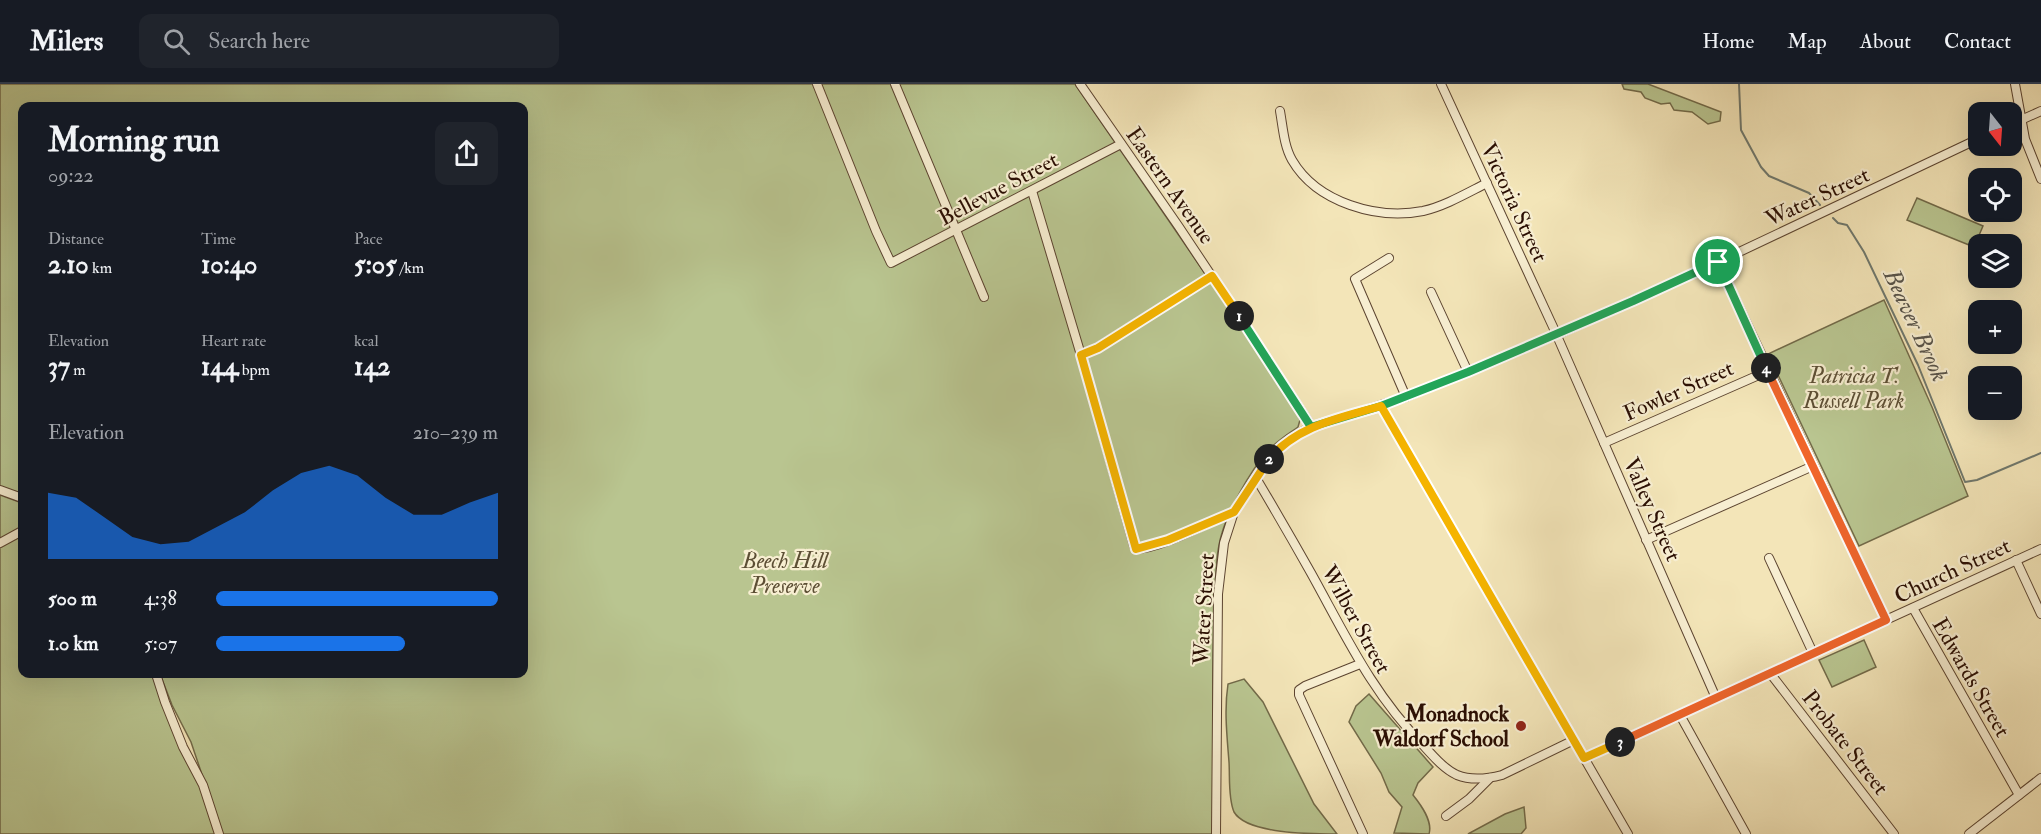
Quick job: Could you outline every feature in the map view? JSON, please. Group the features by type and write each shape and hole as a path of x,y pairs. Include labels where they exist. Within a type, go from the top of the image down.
{"street":[{"name":"Bellevue Street","path":"817,84 891,263 1121,144"},
{"path":"895,84 984,297"},
{"name":"Eastern Avenue","path":"1080,84 1212,276 1311,427"},
{"name":"Victoria Street","path":"1441,84 1556,334"},
{"path":"2015,84 2018,102"},
{"path":"1280,111 1287,149 1300,172 1326,195 1349,204 1374,211 1405,214 1426,210 1487,183"},
{"path":"2022,120 2041,111"},
{"path":"2022,124 2028,151 2041,179"},
{"name":"Water Street","path":"1216,834 1219,581 1224,543 1234,512 1279,448 1299,432 1311,427 1406,397 1556,334 1718,262 1968,144"},
{"path":"1032,191 1136,549 1168,540 1234,512"},
{"path":"1389,258 1355,279 1406,397"},
{"path":"1718,262 1767,371 1886,620"},
{"path":"1081,355 1098,348 1212,276"},
{"path":"1431,292 1468,372"},
{"name":"Valley Street","path":"1556,334 1716,698"},
{"name":"Fowler Street","path":"1604,442 1767,371"},
{"path":"1381,406 1628,834"},
{"path":"1646,540 1813,466"},
{"name":"Wilber Street","path":"1256,478 1360,664 1395,714 1435,758 1456,775 1467,778 1490,778 1502,776 1574,740"},
{"path":"0,490 18,497"},
{"path":"0,543 18,533"},
{"name":"Church Street","path":"1584,758 2041,549"},
{"path":"1769,558 1813,653"},
{"path":"2016,561 2041,614"},
{"name":"Edwards Street","path":"1912,608 2019,795"},
{"path":"1360,664 1307,685 1299,690 1299,696 1363,834"},
{"name":"Probate Street","path":"1770,672 1894,834"},
{"path":"157,678 183,747 203,785 219,834"},
{"path":"1680,715 1746,834"},
{"path":"1446,816 1476,793 1490,778"},
{"path":"1975,832 2041,778"}],"green space":[{"name":"Beech Hill Preserve","path":"0,84 1075,84 1228,307 1300,420 1298,427 1273,445 1253,470 1225,523 1218,550 1213,662 1213,834 222,834 191,742 162,678 528,678 528,102 18,102 18,492 0,488"},
{"path":"1622,84 1648,84 1721,112 1720,121 1708,124 1692,112 1674,110 1670,103 1661,104 1645,98 1641,92 1624,89"},
{"path":"1917,198 1968,220 1968,222 1983,226 1980,234 1968,234 1968,245 1907,220"},
{"name":"Patricia T. Russell Park","path":"1884,300 1932,407 1968,496 1859,546 1768,354"},
{"path":"0,495 18,502 18,678 153,678 173,732 201,787 217,834 0,834"},
{"path":"1864,640 1876,667 1832,687 1819,660"},
{"path":"1244,679 1263,702 1314,804 1337,834 1296,833 1265,829 1241,819 1234,812 1231,800 1226,723 1227,694 1228,684"},
{"path":"1369,694 1433,767 1418,783 1413,795 1428,819 1429,834 1394,833 1402,807 1389,792 1381,773 1349,722 1356,706"},
{"path":"1524,807 1526,828 1521,834 1468,834 1505,814"}],"waterway":[{"name":"Beaver Brook","path":"1739,84 1741,130 1761,167 1769,176 1809,193 1820,205"},
{"name":"Beaver Brook","path":"1833,218 1838,223 1847,225 1864,252 1918,365 1965,482 1977,480 2041,453"}],"place":[{"name":"Monadnock Waldorf School","path":"1521,726"}],"route":[{"path":"1718,262 1468,372 1381,406 1311,427 1212,276 1098,348 1081,355 1134,546 1136,549 1142,549 1234,512 1270,458 1289,439 1299,432 1311,427 1318,424 1381,406 1584,758 1886,620 1767,371 1718,262"}]}
